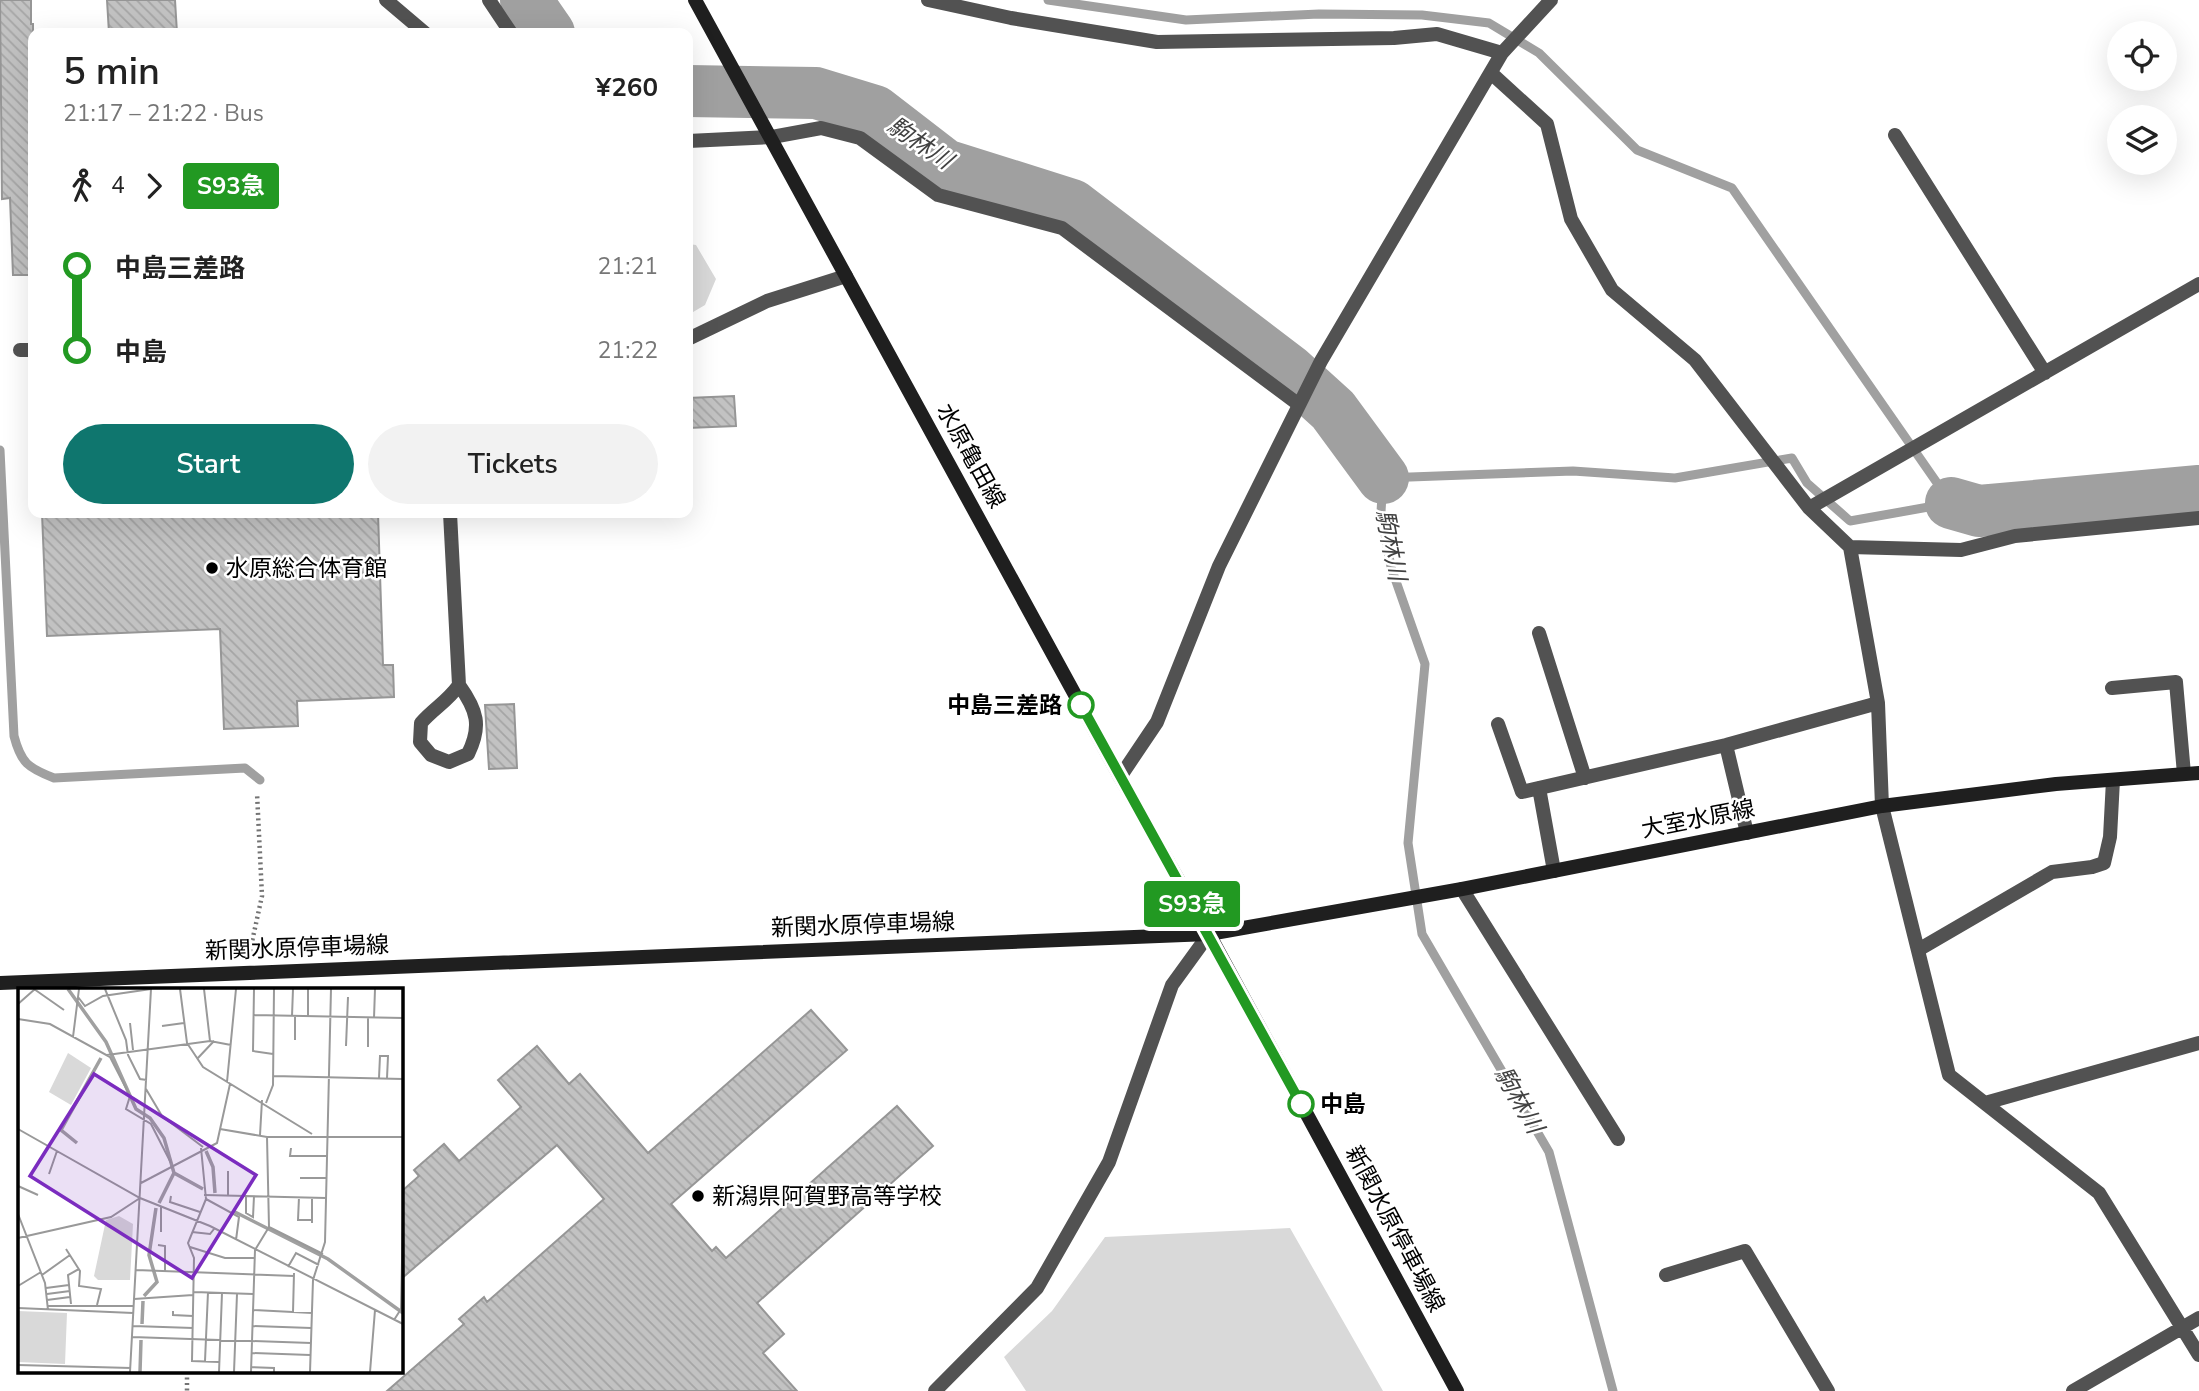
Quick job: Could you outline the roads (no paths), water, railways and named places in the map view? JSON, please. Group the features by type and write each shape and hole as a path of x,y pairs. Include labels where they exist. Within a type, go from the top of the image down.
{"main road":[{"name":"水原亀田線","path":"695,0 1120,777 1209,934"},
{"name":"大室水原線","path":"1209,934 1462,889 1882,806 2056,784 2192,774"},
{"name":"新関水原停車場線","path":"0,983 113,985 246,973 1209,934 1457,1391"}],"street":[{"path":"386,0 419,28"},
{"path":"489,0 508,28"},
{"path":"928,0 1011,18 1157,42 1394,38 1437,34 1502,53"},
{"path":"1120,777 1157,722 1219,566 1321,361 1502,53 1551,0"},
{"path":"1491,72 1547,124 1571,219 1612,290 1695,360 1809,508 1850,547 1878,703 1882,806 1949,1076 2099,1193 2199,1354"},
{"path":"693,142 772,137 821,128 860,138 937,195 1062,228 1298,404"},
{"path":"1895,135 2045,373"},
{"path":"693,337 767,301 846,276"},
{"path":"1809,508 2199,284"},
{"path":"450,518 458,685 449,699 432,710 421,723 421,742 431,755 449,762 468,754 477,736 476,717 469,699 458,685"},
{"path":"1850,547 1961,550 2015,536 2199,518"},
{"path":"1539,633 1585,778"},
{"path":"2112,688 2176,682 2192,774"},
{"path":"1498,724 1522,792 1726,745 1878,703"},
{"path":"1726,745 1747,833"},
{"path":"1918,950 2052,872 2104,863 2110,836 2113,780"},
{"path":"1538,788 1554,870"},
{"path":"1462,889 1618,1139"},
{"path":"935,1391 1037,1288 1109,1162 1171,985 1209,934"},
{"path":"1985,1103 2199,1043"},
{"path":"1667,1275 1745,1251 1828,1391"},
{"path":"2073,1391 2199,1318"}],"waterway":[{"name":"駒林川","path":"526,0 546,28"},
{"path":"1048,0 1186,20 1319,14 1422,15 1489,23 1539,53 1637,150 1732,188 1951,503 1850,521 1807,483 1792,458 1675,478 1573,471 1383,478 1381,512 1391,567 1425,664 1408,843 1422,934 1549,1152 1613,1391"},
{"name":"駒林川","path":"693,91 816,93 875,111 945,165 1072,205 1290,371 1333,410 1383,478"},
{"path":"0,450 14,736 23,759 38,771 54,778 245,768 260,780"},
{"path":"1951,503 1979,511 2199,491"}],"place":[{"name":"水原総合体育館","path":"212,568"},
{"name":"中島三差路","path":"1081,705"},
{"name":"中島","path":"1301,1104"},
{"name":"新潟県阿賀野高等学校","path":"698,1196"}]}
